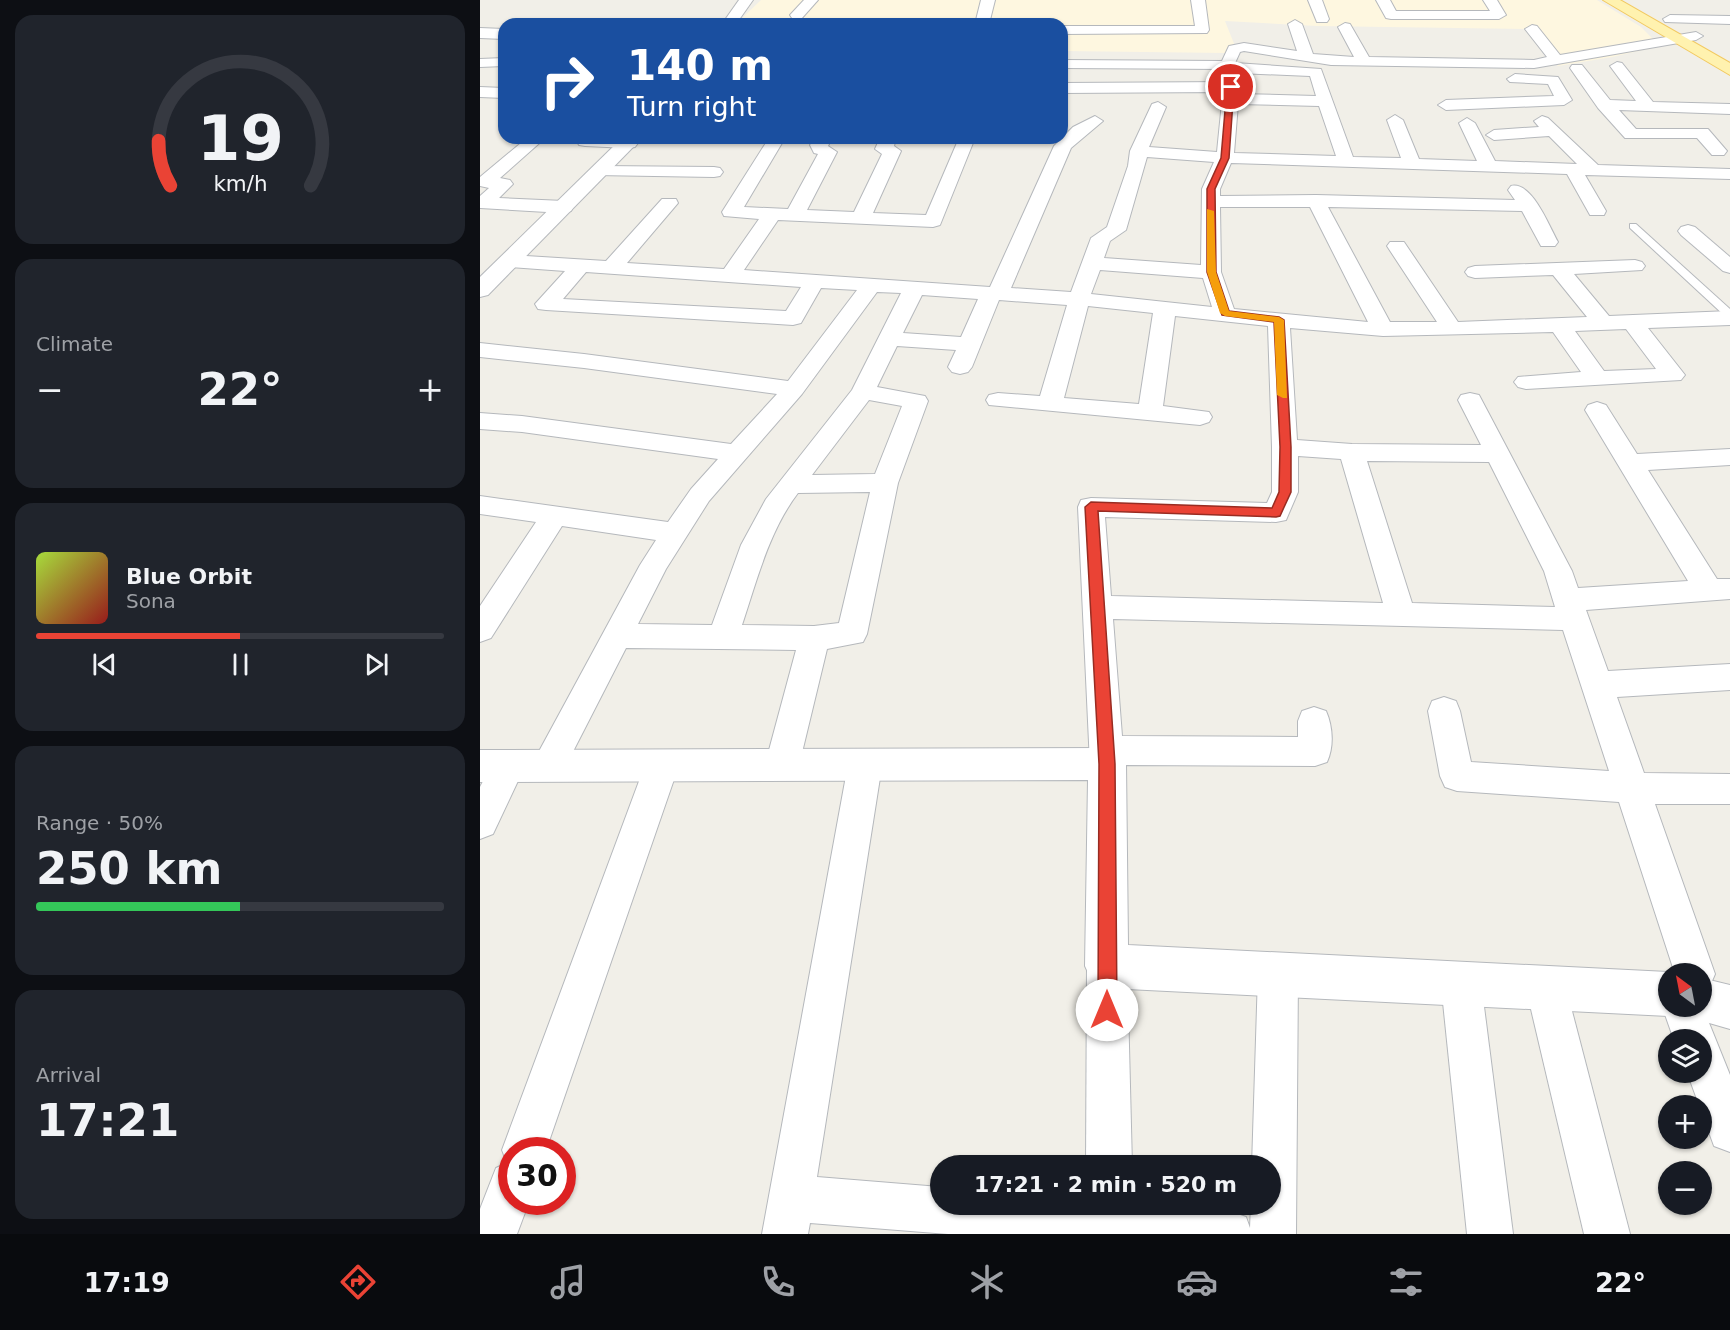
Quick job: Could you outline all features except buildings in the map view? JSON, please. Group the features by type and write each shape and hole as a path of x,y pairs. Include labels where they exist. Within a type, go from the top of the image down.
{"main road":[{"path":"1610,0 1730,70"},
{"path":"1632,0 1730,55"}],"street":[{"path":"733,18 746,0"},
{"path":"797,15 811,0"},
{"path":"984,18 988,0"},
{"path":"1068,30 1202,30 1198,0"},
{"path":"1315,0 1322,19"},
{"path":"1383,0 1391,15 1499,15 1490,0"},
{"path":"1667,19 1726,22"},
{"path":"1295,24 1307,58"},
{"path":"1345,27 1364,61"},
{"path":"1532,29 1557,61"},
{"path":"1250,32 1256,49"},
{"path":"480,33 498,34"},
{"path":"1227,65 1234,49 1256,49 1331,61 1433,56 1534,64 1696,36"},
{"path":"1495,49 1547,48"},
{"path":"480,63 498,63"},
{"path":"1068,64 1227,65 1237,69 1316,72 1346,161"},
{"path":"1068,141 1095,121 1078,120 1114,107 1123,87 1124,65"},
{"path":"1617,66 1648,106"},
{"path":"1577,68 1600,100 1631,134 1702,133 1718,151"},
{"path":"1446,105 1564,100 1553,80 1505,79"},
{"path":"1068,88 1231,87 1225,158 1211,189 1210,202 1211,272 1225,313"},
{"path":"1562,93 1648,106 1730,109"},
{"path":"1699,93 1710,108"},
{"path":"1230,99 1325,101"},
{"path":"1050,404 1079,299 1101,238 1116,230 1137,166 1139,151 1158,107"},
{"path":"1395,120 1412,163"},
{"path":"1467,123 1494,165 1529,206 1548,242"},
{"path":"1494,135 1547,126 1592,168"},
{"path":"522,144 485,182 504,184 483,203 564,207"},
{"path":"484,283 510,261 627,144"},
{"path":"773,144 731,212 933,221 965,144"},
{"path":"795,214 828,152 820,149 820,144"},
{"path":"861,218 892,151 884,149 886,144"},
{"path":"960,367 1065,144"},
{"path":"1139,151 1225,158 1730,174"},
{"path":"1572,168 1597,211"},
{"path":"601,171 714,172"},
{"path":"1210,202 1316,201 1529,206"},
{"path":"1316,201 1383,329"},
{"path":"611,268 669,203"},
{"path":"730,276 772,214"},
{"path":"1688,231 1730,267"},
{"path":"1397,246 1452,329"},
{"path":"510,261 1079,299 1383,329 1452,329 1730,316"},
{"path":"1093,263 1211,272"},
{"path":"581,266 546,304 793,318 814,282"},
{"path":"1475,273 1635,266"},
{"path":"1559,269 1602,322"},
{"path":"549,765 654,565 700,495 794,389 871,286"},
{"path":"723,637 755,545 779,499 863,392 914,288"},
{"path":"1150,412 1165,307"},
{"path":"1109,1155 1107,757 1091,507 1276,513 1285,492 1279,320"},
{"path":"1526,382 1673,375 1631,321"},
{"path":"1559,324 1597,378"},
{"path":"889,339 969,344"},
{"path":"480,350 584,361 794,389"},
{"path":"617,636 814,638 852,634 885,483 916,401 863,392"},
{"path":"998,400 1200,417"},
{"path":"1470,400 1558,571 1633,788 1685,963"},
{"path":"1098,608 1401,615 1572,609 1720,589 1630,463 1597,410"},
{"path":"480,421 522,424 737,453"},
{"path":"1285,447 1352,452 1498,454"},
{"path":"1352,452 1401,615"},
{"path":"1630,463 1730,457"},
{"path":"791,484 885,483"},
{"path":"480,505 675,533"},
{"path":"480,630 555,515"},
{"path":"782,765 814,638"},
{"path":"1598,685 1730,677"},
{"path":"1444,711 1457,776 1633,788 1730,789"},
{"path":"480,823 494,766 865,765 1315,752 1314,721"},
{"path":"529,1137 662,765"},
{"path":"865,765 788,1216 949,1215"},
{"path":"1107,966 1546,988 1658,998"},
{"path":"1273,1234 1278,975"},
{"path":"1461,984 1490,1234"},
{"path":"1546,988 1606,1234"},
{"path":"1712,1083 1730,1130"},
{"path":"494,1234 501,1215"},
{"path":"1116,1215 1229,1234"}],"lane":[{"path":"1634,226 1730,316"}],"shaded area":[{"path":"761,0 1597,0 1641,27 1660,46 1558,66 1528,29 1317,26 1225,21 1235,46 1225,53 1068,51 1068,18 742,18"}],"slow traffic":[{"path":"1210,211 1211,272 1225,313 1279,320 1283,395"}],"route":[{"path":"1107,1010 1107,764 1091,507 1276,513 1285,492 1279,320 1225,313 1211,272 1211,189 1225,158 1231,87"}]}
